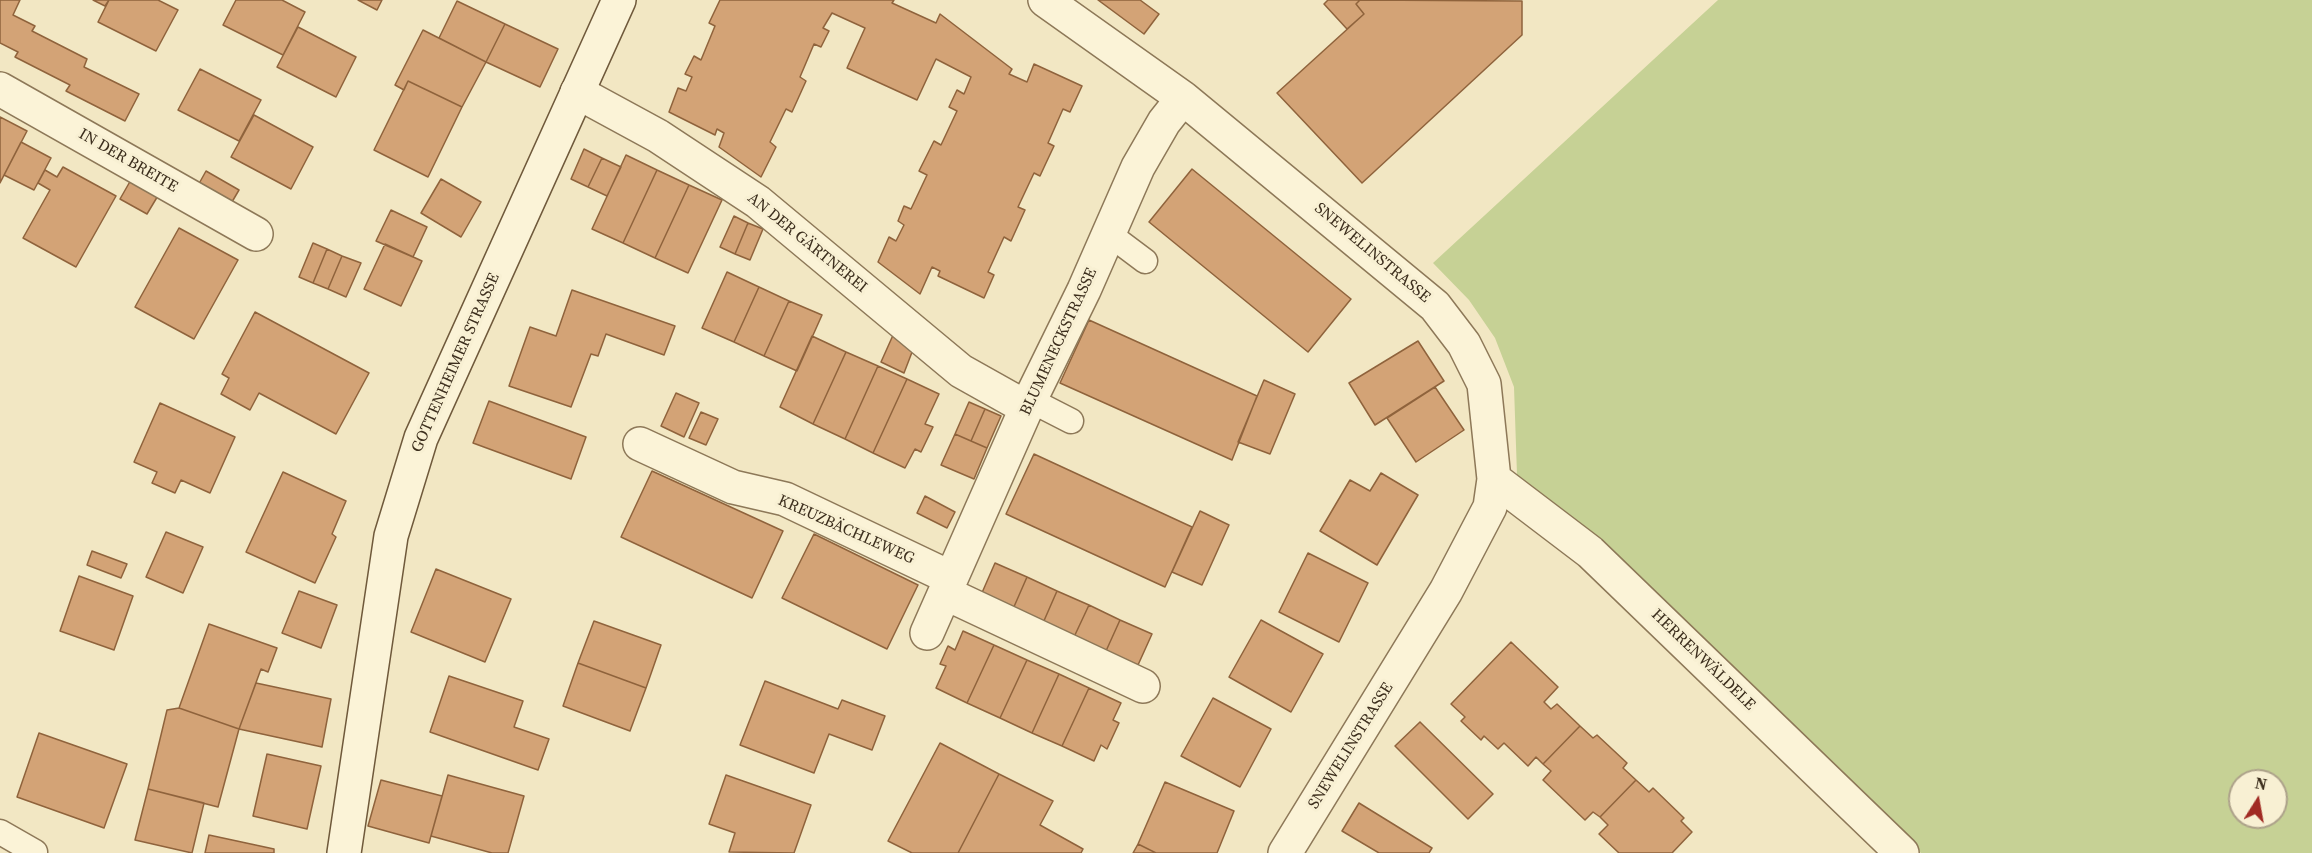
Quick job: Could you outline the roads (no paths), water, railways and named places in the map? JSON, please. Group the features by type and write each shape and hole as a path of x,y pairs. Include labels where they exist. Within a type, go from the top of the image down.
{"street":[{"name":"GOTTENHEIMER STRASSE","path":"344,853 391,536 421,438 619,0"},
{"name":"SNEWELINSTRASSE","path":"1045,0 1183,98 1436,306 1464,344 1484,384 1494,479 1490,507 1475,539 1285,853"},
{"name":"IN DER BREITE","path":"0,89 256,234"},
{"name":"AN DER GÄRTNEREI","path":"577,92 658,136 759,202 961,371 1028,404"},
{"name":"BLUMENECKSTRASSE","path":"927,633 1028,404 1109,234 1138,167 1164,122 1183,98"},
{"name":"KREUZBÄCHLEWEG","path":"640,444 732,487 785,499 948,585"},
{"name":"HERRENWÄLDELE","path":"1494,479 1590,552 1902,853"},
{"path":"948,585 1143,686"}],"lane":[{"path":"1109,234 1145,261"},
{"path":"1028,404 1071,421"},
{"path":"0,832 35,852"}]}
